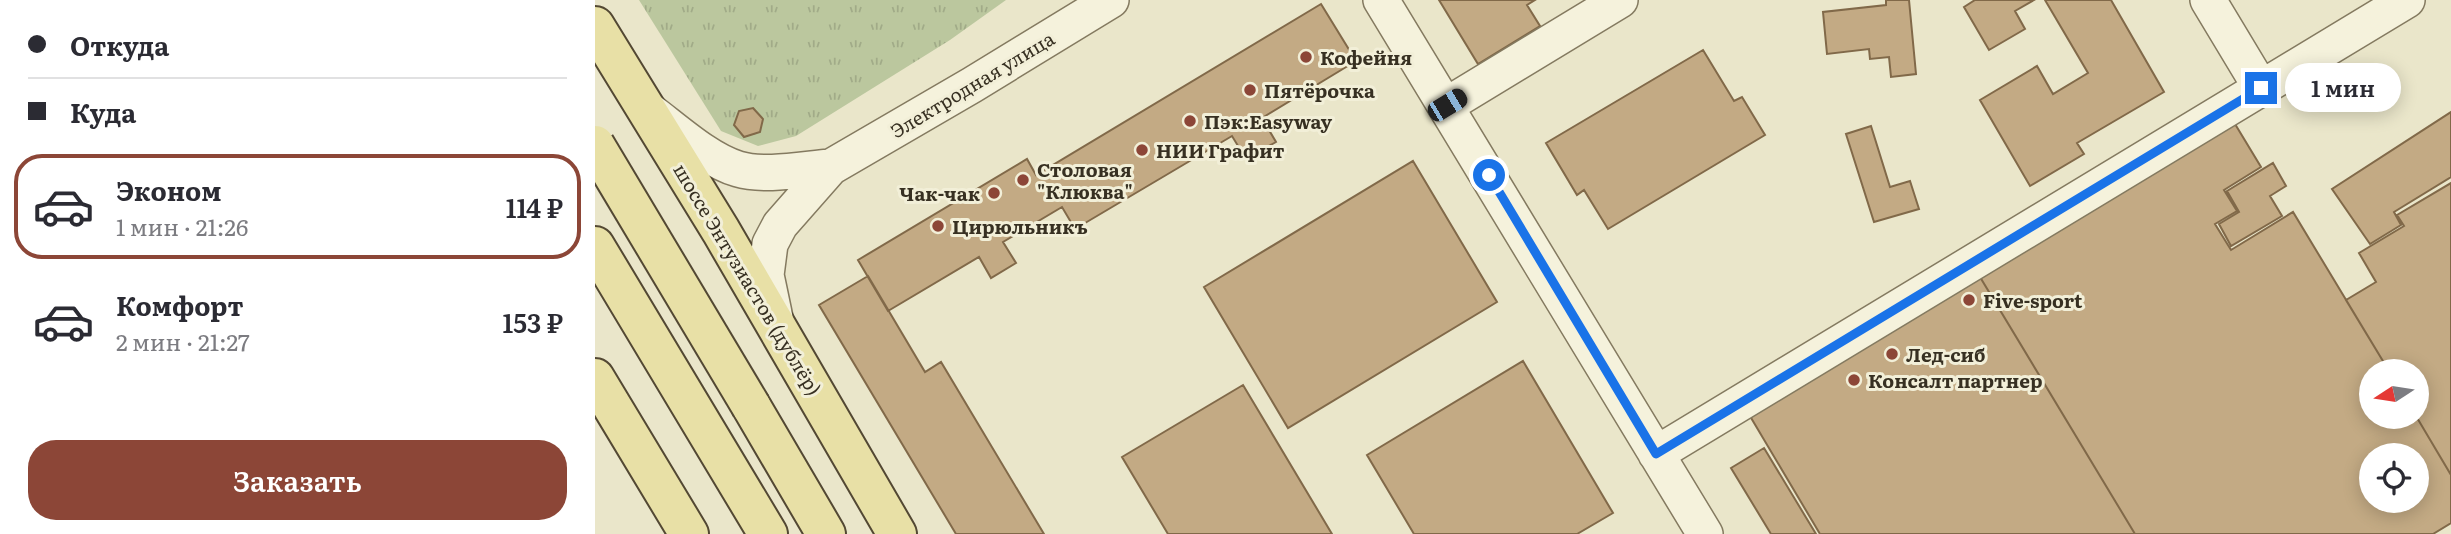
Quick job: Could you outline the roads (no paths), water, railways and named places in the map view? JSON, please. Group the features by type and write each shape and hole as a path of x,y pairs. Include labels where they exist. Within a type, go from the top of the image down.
{"main road":[{"name":"шоссе Энтузиастов (дублёр)","path":"595,26 776,325 897,534"},
{"path":"595,145 825,534"},
{"path":"595,246 768,534"},
{"path":"595,378 688,534"}],"street":[{"name":"Электродная улица","path":"776,325 766,275 770,244 780,225 831,167 1111,0"},
{"path":"1381,0 1705,534"},
{"path":"1447,105 1620,0"},
{"path":"2208,0 2261,88"},
{"path":"1656,454 2407,0"},
{"name":"Электродная улица","path":"646,108 718,160 740,170 772,172 831,167"}],"place":[{"name":"Кофейня","path":"1306,57"},
{"name":"Пятёрочка","path":"1250,90"},
{"name":"Пэк:Easyway","path":"1190,121"},
{"name":"НИИ Графит","path":"1142,150"},
{"name":"Столовая \"Клюква\"","path":"1023,180"},
{"name":"Чак-чак","path":"994,193"},
{"name":"Цирюльникъ","path":"938,226"},
{"name":"Five-sport","path":"1969,300"},
{"name":"Лед-сиб","path":"1892,354"},
{"name":"Консалт партнер","path":"1854,380"}]}
